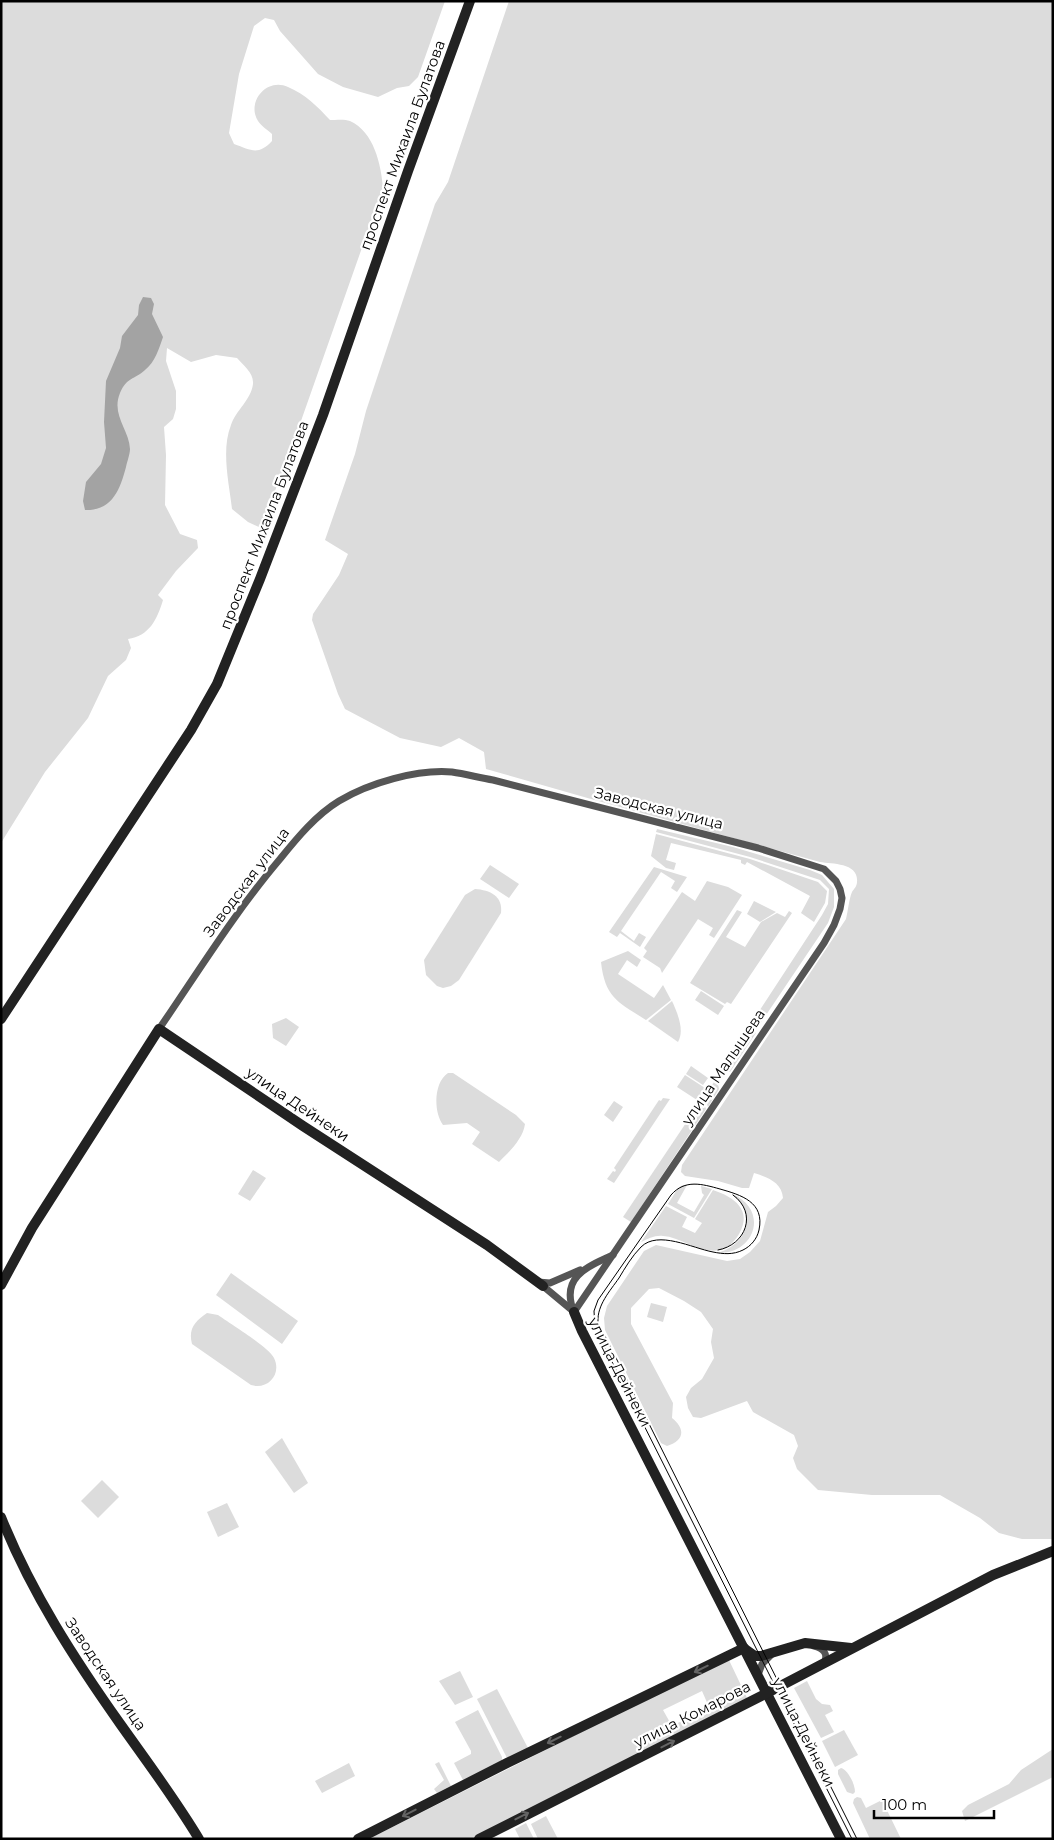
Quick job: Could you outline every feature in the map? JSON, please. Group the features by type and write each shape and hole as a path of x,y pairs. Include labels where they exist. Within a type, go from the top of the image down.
{"street":[{"name":"проспект Михаила Булатова","path":"1,1019 191,730 217,684 260,579 323,415 408,171 470,1"},
{"name":"Заводская улица","path":"1,1285 32,1228 159,1029 252,894 306,828 325,811 351,794 374,784 399,778 429,773 451,772 531,790 814,864 824,869 836,881 840,889"},
{"name":"улица Малышева","path":"574,1312 824,943 840,909 842,898 840,889"},
{"name":"улица Дейнеки","path":"159,1029 303,1126 487,1245 541,1284 574,1312 841,1839"},
{"name":"улица Малышева","path":"574,1312 570,1302 570,1291 573,1281 580,1272 613,1254"},
{"path":"541,1284 550,1283 589,1266"},
{"name":"Заводская улица","path":"1,1517 14,1550 55,1626 121,1725 174,1798 199,1839"},
{"name":"улица Комарова","path":"479,1839 997,1574 1053,1551"},
{"path":"358,1839 516,1759 744,1648 753,1655 761,1656 806,1642 852,1648"},
{"path":"800,1644 815,1646 824,1651 826,1658 824,1663"},
{"path":"758,1675 764,1661 769,1656 783,1649"}],"shaded area":[{"path":"1,1 445,1 418,77 409,86 397,88 378,97 343,87 318,74 280,31 274,20 265,18 254,26 239,74 229,133 234,144 250,150 258,150 263,149 272,141 272,134 259,123 255,114 257,99 266,88 273,85 288,87 306,97 330,120 350,121 365,133 378,159 383,188 295,438 261,528 248,522 232,509 226,456 231,425 252,390 252,376 237,358 216,355 191,362 167,348 166,361 176,391 176,409 173,419 164,427 166,455 165,505 180,534 197,540 198,548 176,571 158,595 163,600 151,626 147,631 128,639 131,648 126,660 108,676 88,718 45,772 1,843"},
{"path":"509,1 1053,1 1053,1539 1022,1539 999,1533 980,1518 940,1495 872,1495 818,1490 797,1469 793,1458 798,1446 794,1435 753,1412 747,1401 701,1418 693,1417 688,1408 686,1397 691,1388 702,1379 714,1358 711,1342 713,1329 701,1312 659,1288 649,1289 631,1308 631,1324 673,1403 672,1418 680,1426 680,1438 667,1446 661,1443 605,1330 604,1318 607,1306 644,1251 656,1245 727,1261 740,1259 760,1241 768,1212 783,1198 777,1184 769,1178 754,1173 749,1188 742,1188 718,1181 685,1176 681,1172 682,1165 846,919 851,895 857,883 857,876 854,871 838,864 820,862 486,769 484,752 459,738 441,747 400,738 345,709 338,694 312,620 313,614 339,575 348,554 325,540 355,454 366,411 435,204 448,182"},
{"path":"143,297 151,298 154,304 152,314 163,337 156,355 148,367 128,381 120,393 118,401 119,415 130,449 118,491 102,507 85,510 83,501 86,482 101,464 106,448 104,422 106,381 120,348 122,336 138,315 139,305"},
{"path":"657,829 733,847 810,870 822,875 834,889 834,907 828,923 760,1024 752,1022 822,915 828,904 829,889 820,880 750,857 656,832"},
{"path":"656,834 750,859 818,882 827,891 825,903 814,922 801,913 810,896 747,862 745,865 741,863 741,860 671,843 666,860 676,863 674,870 666,868 651,856"},
{"path":"490,865 519,884 509,898 480,879"},
{"path":"654,867 687,877 677,892 671,888 675,881 661,872 621,931 634,941 639,933 646,937 640,947 620,933 617,937 609,932"},
{"path":"707,881 728,887 742,895 714,938 709,935 713,928 698,919 662,973 660,968 643,957 647,951 644,948 682,892 695,901"},
{"path":"475,889 486,891 498,898 501,913 459,980 451,986 443,988 437,986 426,975 424,960 465,895"},
{"path":"754,901 776,912 760,922 747,914"},
{"path":"737,910 742,912 726,937 745,947 761,922 777,913 785,917 789,911 792,913 731,1004 727,1002 725,1004 690,983"},
{"path":"628,951 641,960 637,967 627,960 618,974 654,998 663,985 671,1000 646,1020 614,998 603,974 601,962"},
{"path":"701,991 724,1006 718,1015 695,1000"},
{"path":"672,1001 678,1016 681,1032 678,1042 648,1021"},
{"path":"286,1018 299,1027 286,1046 273,1038 272,1024"},
{"path":"751,1028 756,1033 730,1072 723,1070"},
{"path":"691,1066 708,1078 703,1085 686,1074"},
{"path":"448,1073 453,1073 516,1115 525,1124 519,1140 499,1162 472,1144 480,1132 467,1123 443,1125 436,1105 436,1097 443,1077"},
{"path":"685,1075 705,1088 697,1100 677,1087"},
{"path":"714,1082 718,1084 719,1089 708,1107 704,1096"},
{"path":"663,1098 670,1099 614,1183 607,1179 613,1171 615,1172 614,1168 659,1100 661,1101"},
{"path":"702,1099 706,1109 631,1222 623,1217"},
{"path":"614,1101 623,1107 613,1122 604,1115"},
{"path":"253,1170 266,1178 250,1201 238,1194"},
{"path":"687,1185 677,1203 694,1212 704,1195 701,1186 712,1189 694,1218 668,1204 678,1188"},
{"path":"713,1190 728,1196 734,1201 742,1211 744,1218 743,1226 738,1236 728,1247 718,1250 702,1249 671,1237 663,1236 641,1242 666,1206 687,1217 682,1227 695,1233 702,1223 695,1219"},
{"path":"732,1194 744,1201 751,1210 754,1220 753,1230 749,1239 741,1246 731,1251 718,1253 736,1243 746,1228 745,1211"},
{"path":"231,1273 298,1321 282,1344 216,1295"},
{"path":"651,1303 667,1307 663,1322 647,1317"},
{"path":"207,1313 218,1315 271,1353 276,1364 276,1370 275,1375 268,1383 257,1386 251,1385 192,1344 192,1330 199,1319"},
{"path":"282,1438 308,1483 294,1493 265,1452"},
{"path":"102,1480 119,1497 98,1518 81,1501"},
{"path":"227,1503 239,1527 218,1537 207,1512"},
{"path":"728,1658 748,1700 476,1839 369,1839","holes":["702,1691 709,1707 672,1726 663,1710"]},
{"path":"460,1671 473,1697 455,1705 439,1681"},
{"path":"807,1681 816,1699 822,1704 830,1705 833,1711 825,1715 834,1732 821,1738 794,1688"},
{"path":"497,1689 528,1748 507,1758 477,1699"},
{"path":"478,1710 502,1757 502,1761 463,1780 454,1763 471,1754 471,1751 455,1722"},
{"path":"844,1730 858,1755 835,1767 822,1741"},
{"path":"1053,1749 1053,1777 965,1821 962,1811 968,1805 1009,1784 1021,1770"},
{"path":"439,1762 451,1786 437,1793 434,1789 444,1780 435,1764"},
{"path":"349,1763 355,1776 322,1793 315,1781"},
{"path":"841,1768 849,1774 855,1789 853,1794 847,1792 838,1774 838,1770"},
{"path":"857,1797 861,1798 866,1808 882,1800 901,1839 870,1839 853,1803"},
{"path":"546,1816 558,1839 538,1839 531,1824"},
{"path":"526,1823 534,1839 520,1839 515,1829"}],"tram line":[{"path":"852,1839 595,1328 594,1311 598,1300 671,1195 676,1190 688,1185 700,1184 713,1187 736,1194 750,1201 755,1206 760,1220 759,1230 755,1239 743,1250 728,1254 666,1240 648,1242 635,1254 605,1298 598,1316 598,1322 857,1839"},
{"path":"718,1250 736,1242 742,1235 745,1227 747,1219 745,1210 741,1202 733,1195"}]}
